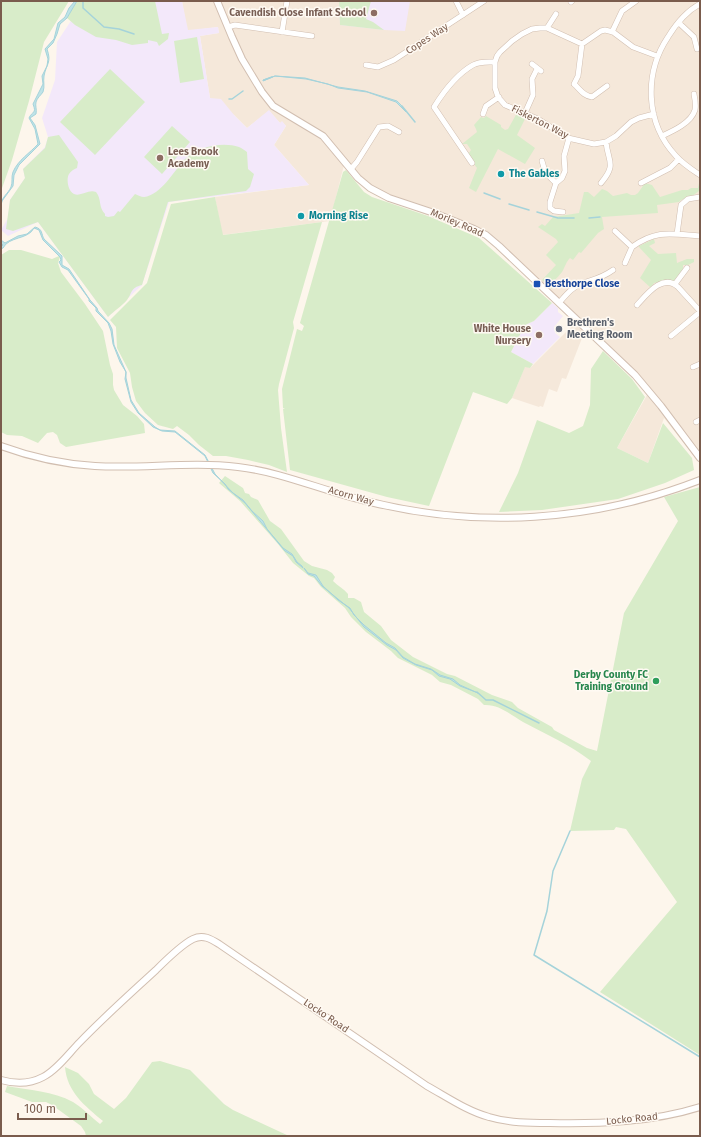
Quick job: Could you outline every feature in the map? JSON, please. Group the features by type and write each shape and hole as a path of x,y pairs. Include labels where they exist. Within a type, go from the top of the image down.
{"street":[{"name":"Morley Road","path":"217,1 242,59 259,87 273,106 322,136 351,169 377,193 444,216 486,235 635,375 661,406 700,458"},
{"path":"282,32 287,1"},
{"path":"456,1 463,15"},
{"name":"Copes Way","path":"366,65 378,66 394,60 484,1"},
{"path":"612,32 622,11 636,1"},
{"path":"700,4 686,14 665,42 658,56 651,86 651,100 654,114 662,136 679,159 700,175"},
{"path":"547,28 556,14"},
{"path":"679,23 694,37 697,49"},
{"path":"228,27 235,25 312,36"},
{"path":"483,114 486,106 499,97 495,88 495,62 500,52 512,41 532,29 547,28 582,44"},
{"path":"582,44 601,31 605,30 612,32 634,47 658,56"},
{"path":"582,44 578,76 574,84 583,93 592,97 607,86"},
{"path":"472,163 466,149 434,107 446,88 457,77 474,65 484,62 495,62"},
{"path":"525,113 533,95 532,79 539,70 532,64"},
{"path":"662,136 674,130 691,117 695,110 694,94"},
{"name":"Fiskerton Way","path":"499,97 505,105 525,113 569,138 594,144 606,142"},
{"path":"601,183 610,169 611,161 606,142 616,136 631,122 654,114"},
{"path":"351,169 379,127 388,126 399,132"},
{"path":"563,212 554,211 550,208 550,202 556,183 562,178 565,171 564,156 569,138"},
{"path":"641,183 670,168 679,159"},
{"path":"542,161 544,169 556,183"},
{"path":"677,234 681,205 688,199 700,197"},
{"path":"615,231 632,247"},
{"path":"625,263 632,247 642,240 657,234 700,236"},
{"path":"675,284 687,268"},
{"path":"559,303 571,290 580,284 608,277 613,270"},
{"path":"637,305 656,285 668,282 675,284 700,311 671,336"},
{"path":"693,367 700,364"},
{"name":"Acorn Way","path":"1,446 30,456 56,462 96,466 209,465 240,467 261,471 364,501 390,507 435,515 488,518 550,517 593,510 635,501 700,480"},
{"name":"Locko Road","path":"1,1080 13,1083 32,1082 48,1074 100,1021 169,958 194,938 202,937 212,939 427,1086 458,1104 484,1116 515,1122 572,1124 604,1123 681,1113 700,1107"}],"shaded area":[{"name":"Lees Brook Academy","path":"84,1 182,1 188,30 218,27 219,33 200,36 210,98 221,99 247,128 269,110 280,123 282,121 286,126 274,145 309,185 169,202 142,285 108,317 38,222 8,236 1,230 8,218 10,200 25,178 23,169 45,147 48,137 42,118 55,80 57,42"},
{"path":"182,1 700,1 700,459 697,460 664,418 648,463 617,448 647,395 619,363 486,239 370,192 344,165 330,221 222,235 215,197 309,185 274,145 286,126 282,122 280,123 269,111 247,128 234,115 210,98 200,36 219,33 218,27 187,31"},
{"name":"Cavendish Close Infant School","path":"339,1 410,1 405,31 340,25"},
{"name":"White House Nursery","path":"552,303 558,308 558,312 563,316 554,327 555,333 560,337 533,364 511,352 525,325 534,321"},
{"path":"575,323 584,333 566,379 562,378 557,392 549,389 543,407 512,398 525,366 530,368"}],"green space":[{"path":"1,1 69,1 44,42 12,160 1,191"},
{"path":"77,1 155,1 162,34 169,33 168,39 159,46 157,42 148,40 148,43 132,45 116,40 96,37 75,25 67,18"},
{"path":"339,1 371,1 366,19 384,30 340,25"},
{"path":"197,37 204,79 180,83 174,41"},
{"path":"110,69 145,102 95,155 60,122"},
{"path":"517,113 526,117 517,135 535,148 525,164 498,149 476,192 469,188 477,168 469,156 471,150 467,144 462,144 477,132 474,125 481,117 484,118 486,116 501,125 501,127 505,130 508,129"},
{"path":"172,126 190,142 162,174 144,157"},
{"path":"59,135 78,162 77,168 68,176 68,185 70,190 77,195 90,191 96,192 99,197 101,209 105,216 108,217 114,216 118,211 120,212 135,194 144,197 156,192 167,182 189,155 210,146 232,145 242,148 247,152 248,169 254,174 250,187 246,191 168,202 142,285 134,289 125,302 108,317 38,222 13,231 6,229 10,200 25,178 23,169 45,148 48,137"},
{"path":"346,170 364,192 372,197 428,216 479,238 552,303 534,321 525,325 511,352 533,364 530,368 525,367 512,398 507,404 473,392 429,506 387,497 290,470 282,389 297,329 302,331 304,326 300,323 343,172"},
{"path":"700,178 699,191 691,197 679,202 657,205 658,213 602,217 604,229 598,233 581,253 579,252 573,260 570,258 562,272 554,281 552,289 542,280 556,265 546,255 558,242 538,227 542,224 545,226 553,217 579,213 584,192 588,192 594,197 602,189 613,196 627,193 635,195 645,183 652,185 660,197 682,190 698,188"},
{"path":"215,197 223,235 322,222 293,322 294,328 278,390 287,472 269,465 248,460 226,456 213,456 177,426 173,429 158,425 145,413 136,401 130,373 117,348 116,327 110,320 147,283 171,204"},
{"path":"654,239 655,243 649,246 658,254 676,253 677,263 687,259 694,259 694,262 688,265 683,265 683,271 675,282 668,281 654,283 651,288 640,278 651,260 639,246"},
{"path":"9,250 21,250 52,259 59,256 60,257 58,263 61,272 103,331 113,374 114,390 123,405 137,416 144,424 145,433 66,447 60,443 57,435 53,432 47,433 38,443 22,436 7,435 1,432 1,255"},
{"path":"603,351 632,379 645,397 617,448 648,463 663,423 692,458 694,470 665,483 618,499 542,510 499,512 518,473 537,420 569,433 583,426 590,405 591,369"},
{"path":"225,476 243,488 245,493 258,500 270,521 281,529 304,561 312,566 332,573 335,577 333,581 348,594 348,598 354,598 361,602 364,612 381,626 391,640 413,657 492,695 512,702 518,708 552,727 554,730 587,748 597,751 624,613 678,521 664,497 700,487 700,1055 600,992 677,902 626,829 616,827 614,830 570,831 582,779 591,761 505,710 495,706 484,705 478,699 451,685 440,682 432,675 398,658 366,632 351,617 345,608 321,587 314,578 309,576 293,563 240,501 219,483"},
{"path":"160,1061 190,1070 224,1104 233,1110 289,1136 86,1136 81,1126 52,1105 46,1102 32,1102 5,1092 7,1086 57,1095 77,1104 100,1124 103,1121 78,1098 73,1091 66,1076 65,1067 78,1073 89,1084 94,1094 114,1109 126,1098 152,1062"}],"water":[{"path":"75,1 77,1 67,18 60,24 53,43 47,49 49,61 47,66 48,59 45,49 54,39 58,23 65,17 69,8"},
{"path":"47,66 44,76 44,90 36,102 36,114 30,118 35,125 40,144 19,165 14,175 13,186 2,201 1,206 2,200 11,187 12,174 15,168 21,160 38,144 35,129 29,118 34,111 33,104 43,84 42,76"},
{"path":"275,76 305,78 322,83 306,79"},
{"path":"330,85 365,91 397,101 406,112 396,102 367,92 338,88"},
{"path":"35,227 39,229 44,239 62,256 62,265 69,269 97,308 98,311 109,323 112,329 114,345 126,372 120,362 113,344 108,323 96,311 96,308 89,301 68,270 62,267 59,262 61,260 60,257 43,240 39,230 34,228 27,234"},
{"path":"27,234 6,244 1,249 3,245 1,240 5,243 18,236"},
{"path":"126,372 131,400 139,413 160,430 175,431 205,455 215,474 221,480 213,473 205,456 175,432 162,431 153,427 138,413 131,402 125,379"},
{"path":"226,486 243,500 263,521 267,529 283,548 292,554 303,568 296,562 293,556 285,551 245,503 228,489"},
{"path":"304,568 308,573 316,575 323,586 330,592 322,586 314,576 308,574"},
{"path":"356,618 386,643 395,648 403,657 415,664 431,669 440,675 453,679 460,685 478,693 460,686 450,679 439,676 432,670 416,665 403,658 396,650 387,645 364,627"}],"waterway":[{"path":"83,1 83,8 104,27 119,29 134,34"},
{"path":"264,80 272,77"},
{"path":"229,99 232,99 243,91"},
{"path":"402,106 415,122"},
{"path":"484,193 500,199"},
{"path":"509,204 529,210"},
{"path":"537,212 558,218"},
{"path":"589,218 600,217"},
{"path":"559,218 574,218"},
{"path":"477,692 486,700 493,700 539,723"},
{"path":"570,831 553,871 547,911 534,955 700,1057"}],"place":[{"name":"Cavendish Close Infant School","path":"374,13"},
{"name":"Lees Brook Academy","path":"160,158"},
{"name":"The Gables","path":"501,174"},
{"name":"Morning Rise","path":"301,216"},
{"name":"Besthorpe Close","path":"537,284"},
{"name":"Brethren's Meeting Room","path":"559,329"},
{"name":"White House Nursery","path":"539,335"},
{"name":"Derby County FC Training Ground","path":"656,681"}]}
